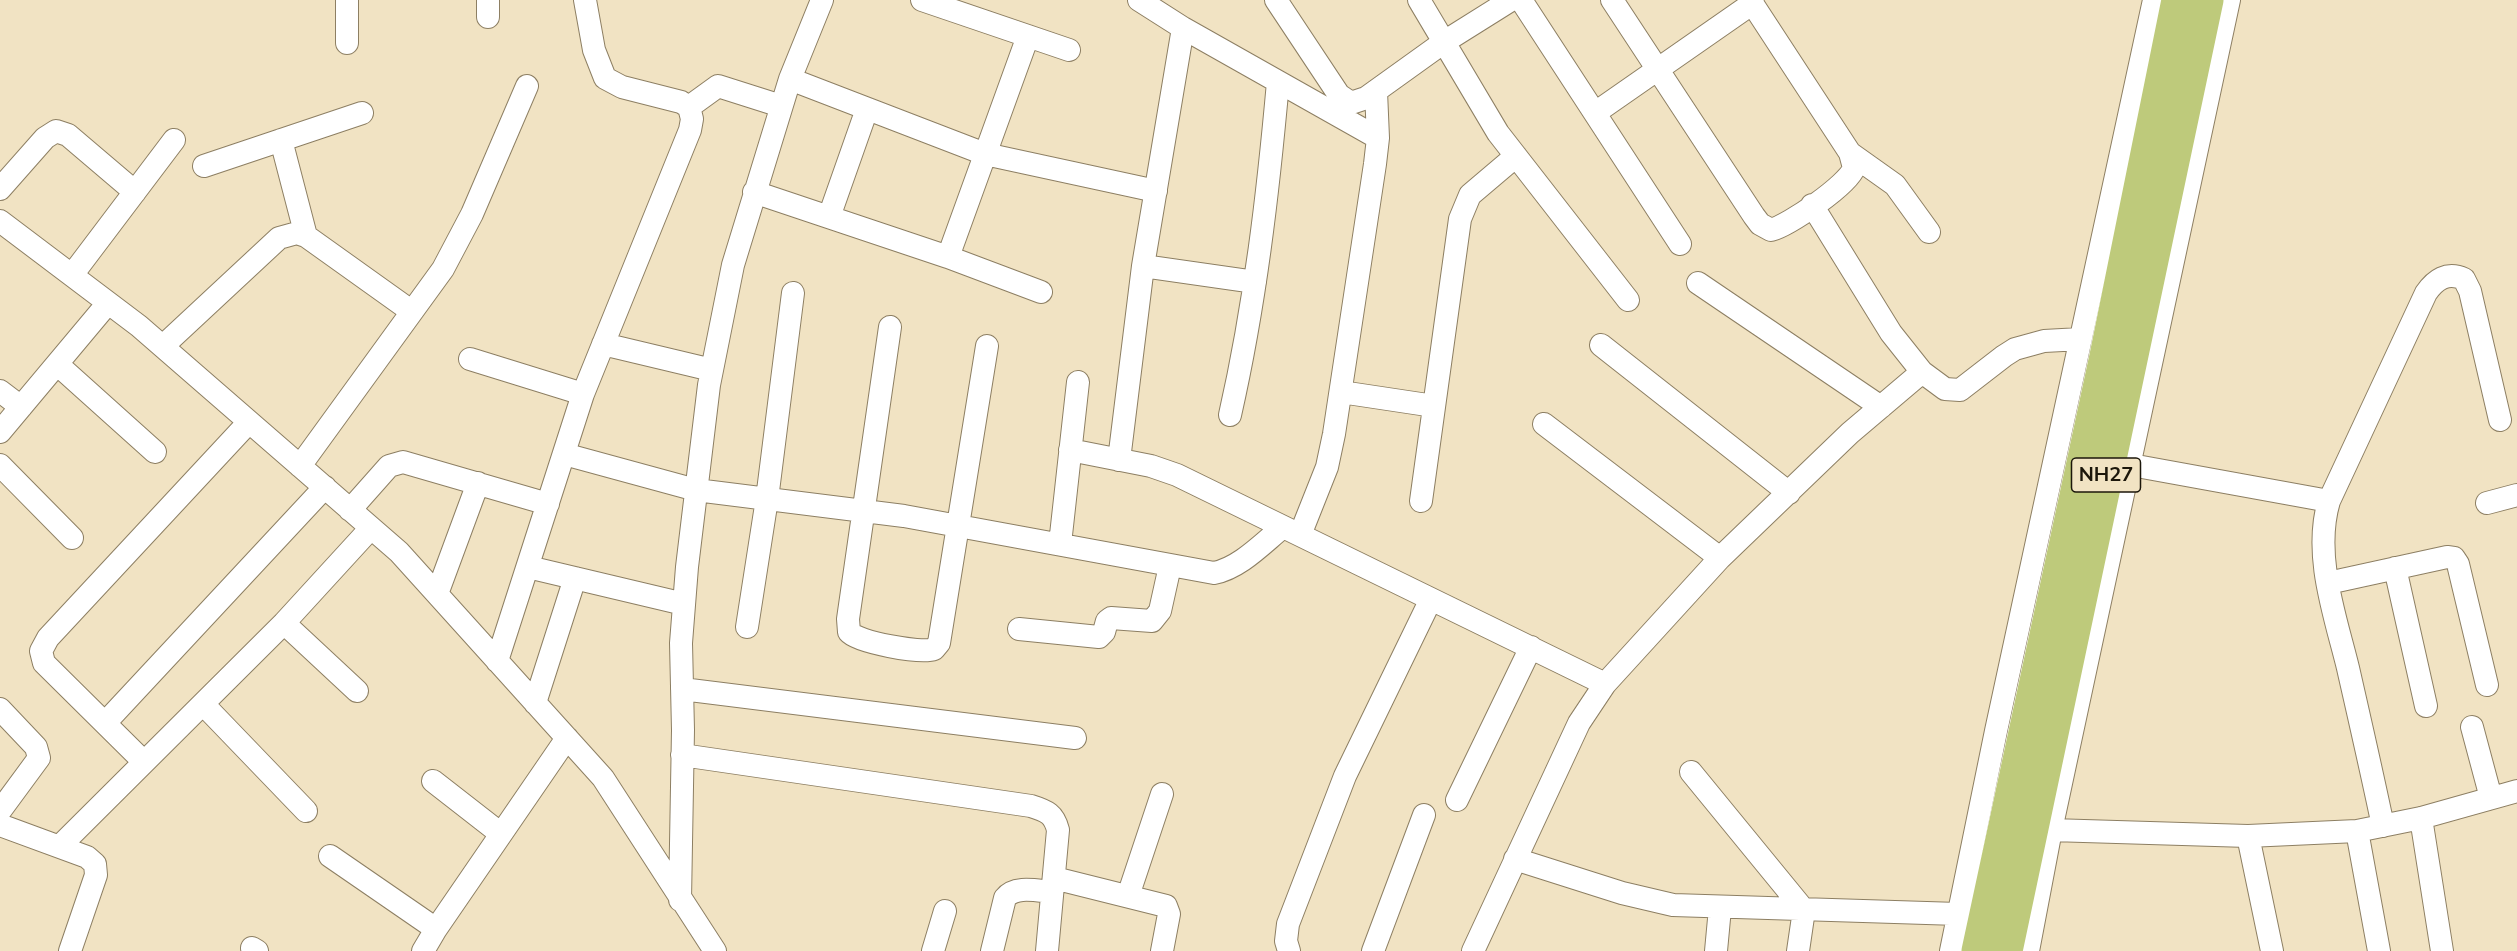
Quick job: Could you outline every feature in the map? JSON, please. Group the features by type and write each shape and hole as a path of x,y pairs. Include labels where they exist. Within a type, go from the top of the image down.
{"highway":[{"name":"NH27","path":"1978,951 2104,367 2178,0"},
{"name":"NH27","path":"2006,951 2208,0"}],"street":[{"path":"347,0 347,44"},
{"path":"497,661 583,394 693,119 689,107 681,102 611,83 605,78 594,50 585,0"},
{"path":"681,900 681,643 696,490 712,370 733,265 754,192 790,80 822,0"},
{"path":"922,0 1069,50"},
{"path":"1139,0 1378,138"},
{"path":"1276,0 1339,95 1345,101 1357,103 1444,42 1510,0"},
{"path":"1419,0 1498,133 1628,300"},
{"path":"1521,0 1680,244"},
{"path":"1595,113 1658,70 1752,2 1850,153 1854,168 1845,182 1779,228 1771,230 1760,224 1658,70 1612,0"},
{"path":"1951,951 2154,0"},
{"path":"2028,951 2051,830 2229,0"},
{"path":"1119,460 1143,266 1183,27"},
{"path":"948,257 1028,36"},
{"path":"790,80 985,153 1156,191"},
{"path":"1230,415 1243,357 1267,201 1278,82"},
{"path":"300,466 443,269 472,214 527,86"},
{"path":"689,107 718,86 782,106"},
{"path":"564,454 696,490 958,525 1170,566 1214,573 1223,571 1292,531 1327,467 1341,392 1378,138 1376,91"},
{"path":"830,217 867,109"},
{"path":"204,166 362,113"},
{"path":"0,189 45,138 56,130 69,135 135,192"},
{"path":"72,275 174,140"},
{"path":"280,140 306,236"},
{"path":"1850,153 1895,185 1929,232"},
{"path":"1420,501 1460,219 1470,195 1516,156"},
{"path":"754,192 948,257 1041,292"},
{"path":"1812,205 1891,333 1922,372 1945,389 1960,390 2015,349 2044,341 2081,339"},
{"path":"0,221 163,346 399,552 603,778 715,951"},
{"path":"163,346 279,238 297,233 306,236 411,311"},
{"path":"1143,266 1255,282"},
{"path":"2384,826 2328,583 2323,534 2329,501 2426,293 2433,284 2444,277 2453,275 2464,279 2470,291 2500,420"},
{"path":"1698,283 1881,407"},
{"path":"747,627 767,499 793,293"},
{"path":"0,432 108,303"},
{"path":"890,327 848,619 849,632 858,639 923,651 934,649 939,643 987,346"},
{"path":"603,344 712,370"},
{"path":"1601,345 1789,493"},
{"path":"470,359 583,394"},
{"path":"57,364 155,452"},
{"path":"1473,951 1579,723 1605,684 1720,558 1881,407 1922,372"},
{"path":"1060,544 1078,382"},
{"path":"0,391 21,407"},
{"path":"1341,392 1434,406"},
{"path":"143,761 44,663 41,651 44,644 249,422"},
{"path":"1544,424 1720,558"},
{"path":"1070,450 1151,466 1177,475 1605,684"},
{"path":"350,510 379,474 396,462 412,463 548,504"},
{"path":"0,465 72,538"},
{"path":"2131,465 2329,501"},
{"path":"437,594 478,483"},
{"path":"105,723 325,487"},
{"path":"2487,503 2517,495"},
{"path":"60,846 284,623 371,528"},
{"path":"2328,583 2451,557 2457,561 2487,685"},
{"path":"1019,629 1100,637 1107,621 1111,618 1152,621 1160,611 1170,566"},
{"path":"528,567 684,604"},
{"path":"2395,568 2426,706"},
{"path":"535,703 575,578"},
{"path":"1289,951 1286,941 1288,924 1344,776 1431,599"},
{"path":"284,623 357,691"},
{"path":"1457,800 1531,647"},
{"path":"682,688 1075,738"},
{"path":"203,704 306,811"},
{"path":"0,709 36,747 39,758 0,811"},
{"path":"2472,727 2491,798"},
{"path":"423,951 435,929 567,738"},
{"path":"682,755 1032,806 1052,814 1058,830 1047,951"},
{"path":"1691,772 1804,910 1798,951"},
{"path":"433,781 501,834"},
{"path":"2051,830 2248,836 2357,831 2421,818 2517,790"},
{"path":"1128,896 1162,794"},
{"path":"1373,951 1424,815"},
{"path":"2421,818 2442,951"},
{"path":"0,825 92,860 96,869 70,951"},
{"path":"2357,831 2379,951"},
{"path":"2248,836 2272,951"},
{"path":"330,856 435,929"},
{"path":"1515,860 1622,893 1672,905 1958,914"},
{"path":"992,951 1005,898 1009,893 1053,885 1128,896 1161,904 1168,910 1162,951"},
{"path":"1716,951 1720,908"},
{"path":"933,951 945,911"}]}
